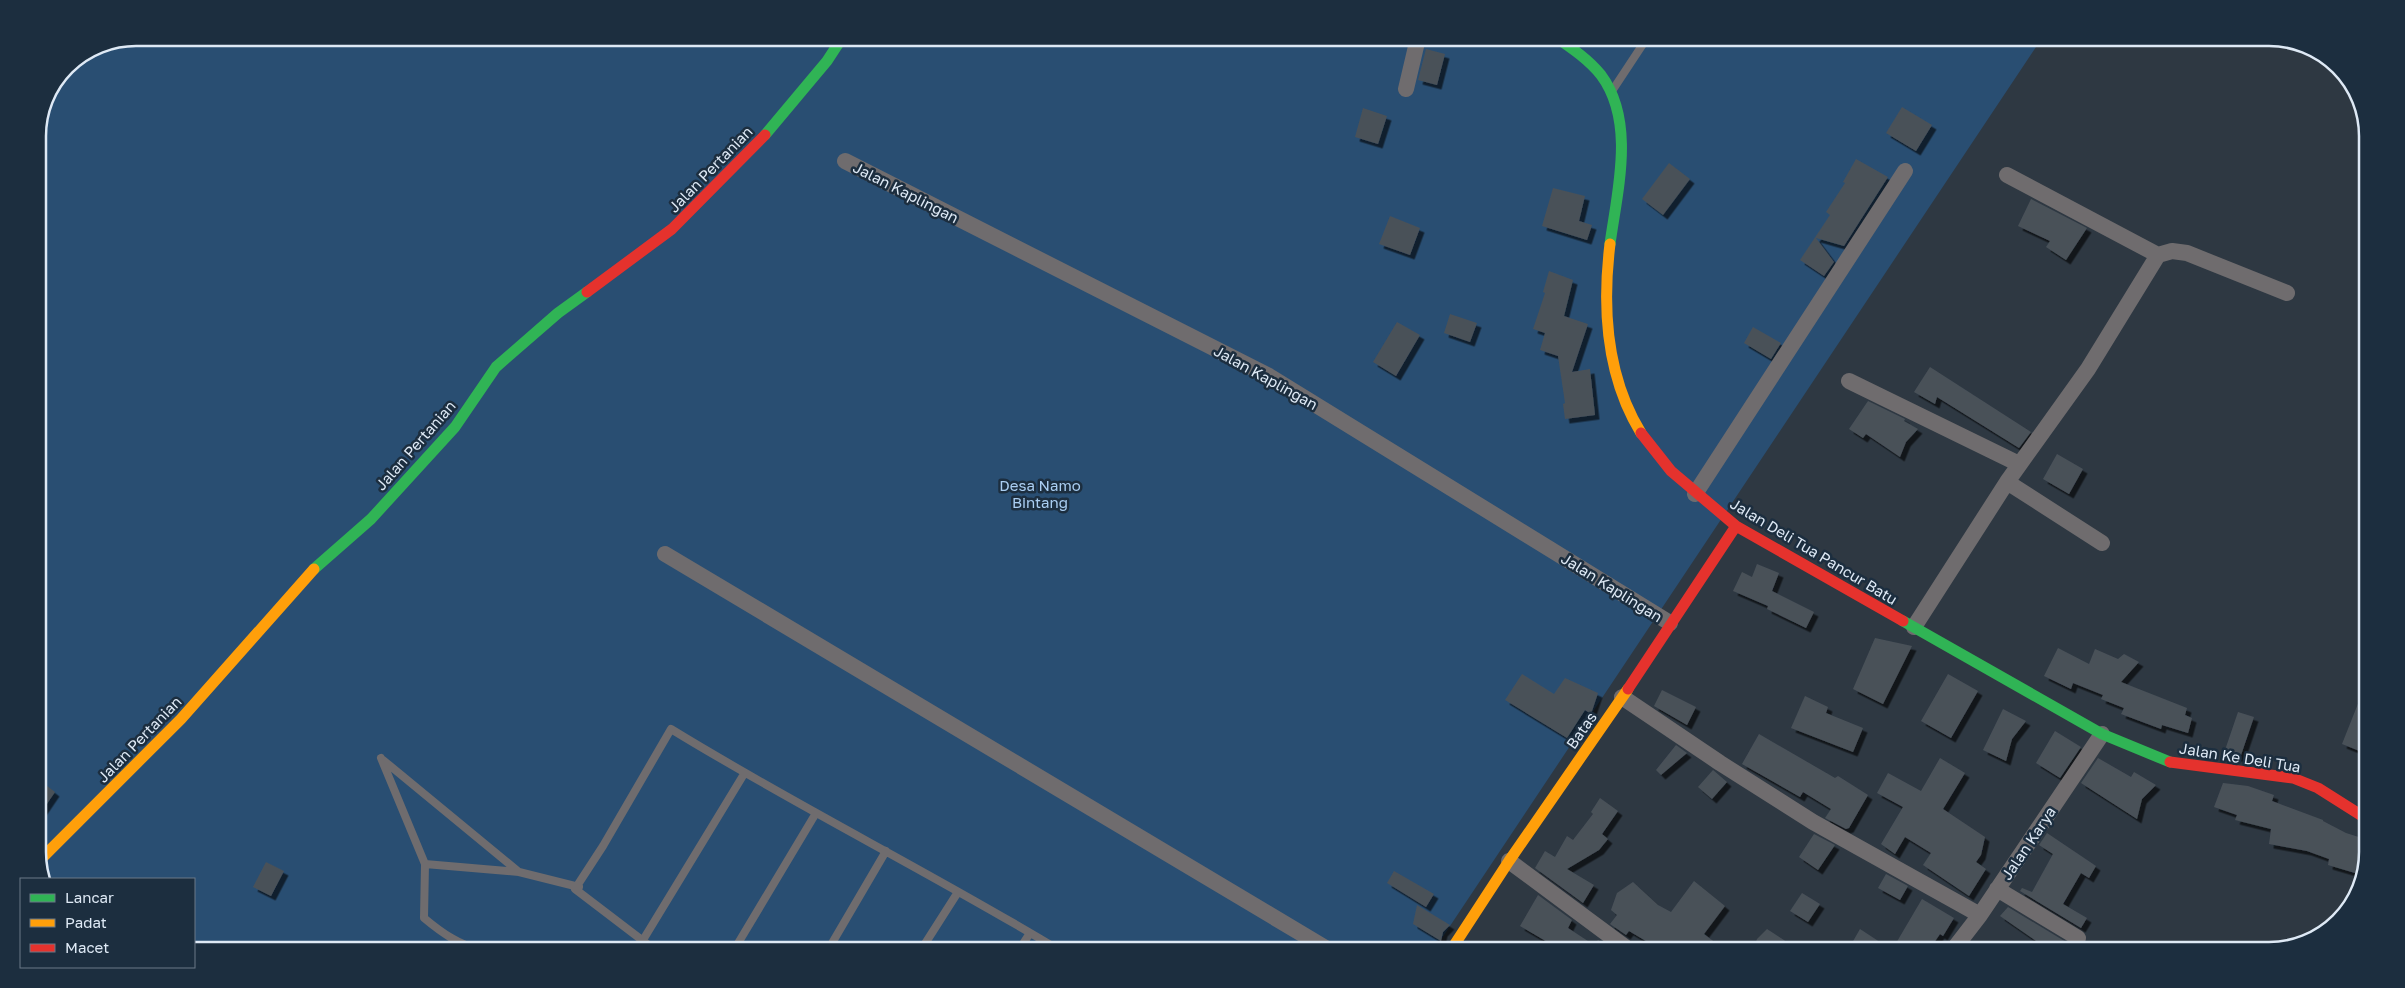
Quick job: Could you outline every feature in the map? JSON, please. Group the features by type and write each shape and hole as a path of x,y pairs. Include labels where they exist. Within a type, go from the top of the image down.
{"street":[{"name":"Jalan Pertanian","path":"46,854 181,718 310,572 371,519 455,426 496,368 558,312 672,229 751,151 827,61 837,46"},
{"path":"1406,89 1416,46"},
{"name":"Jalan Deli Tua Pancur Batu","path":"1567,46 1598,72 1611,92 1619,125 1622,153 1620,182 1607,268 1606,313 1611,349 1624,402 1635,423 1649,443 1695,494 1736,526 2102,734"},
{"name":"Jalan Kaplingan","path":"845,161 1269,376 1670,622"},
{"path":"1695,494 1905,171"},
{"path":"2007,175 2158,255"},
{"path":"1914,628 2006,482 2088,369 2158,255 2172,250 2187,253 2287,293"},
{"path":"1849,381 2019,464"},
{"path":"2006,482 2102,544"},
{"name":"Batas","path":"1456,942 1509,860 1622,697 1670,622 1736,526"},
{"path":"665,554 1316,942"},
{"path":"1622,697 1720,763 1813,822 1980,915"},
{"name":"Jalan Ke Deli Tua","path":"2102,734 2176,764 2292,778 2318,788 2359,813"},
{"name":"Jalan Karya","path":"1959,942 1998,889 2102,734"},
{"path":"1509,860 1618,942"},
{"path":"1998,889 2078,938"}],"lane":[{"path":"1611,92 1642,46"},
{"path":"645,942 575,889 578,888 672,729 744,774 886,851 1045,942"},
{"path":"458,942 445,936 424,918 426,864 381,758 519,872"},
{"path":"643,940 744,774"},
{"path":"739,942 816,813"},
{"path":"833,942 886,851"},
{"path":"426,864 519,872 578,888"},
{"path":"926,942 958,892"},
{"path":"1024,942 1030,933"}],"green space":[{"name":"Desa Namo Bintang","path":"130,46 2037,46 1439,942 195,942 195,878 50,878 46,858 46,130 49,113 58,91 77,68 96,55"}],"building":[{"path":"1426,49 1445,54 1437,85 1418,80"},
{"path":"1902,107 1932,125 1916,151 1886,133"},
{"path":"1363,108 1387,116 1378,144 1355,137"},
{"path":"1856,159 1888,177 1844,246 1816,238 1834,262 1824,276 1800,260 1830,215 1826,212 1845,183 1843,182"},
{"path":"1669,163 1690,179 1663,215 1642,199"},
{"path":"1553,188 1585,196 1579,221 1592,225 1587,240 1542,226"},
{"path":"2031,199 2087,228 2066,260 2046,247 2050,241 2018,226"},
{"path":"1390,216 1420,228 1410,255 1379,244"},
{"path":"1549,271 1573,280 1564,316 1588,324 1572,372 1590,369 1595,415 1565,419 1563,404 1565,403 1558,356 1540,350 1545,333 1533,329 1545,293 1543,292"},
{"path":"1450,314 1477,323 1470,342 1444,333"},
{"path":"1397,322 1420,335 1396,376 1373,362"},
{"path":"1753,327 1781,343 1771,359 1744,343"},
{"path":"1930,367 2031,432 2019,448 1937,397 1935,404 1914,392"},
{"path":"1868,401 1905,419 1904,421 1918,429 1906,442 1900,457 1866,434 1863,438 1849,429"},
{"path":"2057,454 2083,469 2069,494 2043,479"},
{"path":"1757,564 1779,573 1772,591 1814,612 1806,628 1767,609 1768,606 1733,591 1742,572 1752,577"},
{"path":"1875,638 1912,646 1883,704 1853,689"},
{"path":"2058,648 2089,664 2095,649 2118,659 2124,654 2139,662 2121,682 2187,708 2185,715 2192,718 2188,733 2162,725 2161,729 2121,714 2124,708 2101,699 2103,695 2073,683 2071,689 2044,676"},
{"path":"1522,674 1554,694 1565,678 1598,693 1591,714 1585,710 1567,738 1505,700"},
{"path":"1948,674 1978,691 1951,738 1921,721"},
{"path":"1662,690 1696,707 1687,725 1654,706"},
{"path":"1805,696 1828,707 1826,713 1863,728 1853,752 1791,728"},
{"path":"2359,701 2359,751 2342,744"},
{"path":"2003,709 2026,721 2012,739 2006,761 1983,750"},
{"path":"2238,712 2254,717 2240,758 2224,753"},
{"path":"2055,731 2081,747 2060,778 2036,763"},
{"path":"1759,734 1835,778 1838,776 1868,795 1849,828 1846,829 1825,818 1831,809 1803,792 1800,797 1742,764"},
{"path":"1676,745 1687,753 1661,775 1656,770"},
{"path":"1940,758 1965,773 1943,809 1985,837 1981,855 1976,862 1986,869 1969,896 1923,865 1931,853 1905,837 1895,854 1881,844 1903,807 1877,793 1888,773 1921,791"},
{"path":"2098,758 2131,777 2134,772 2156,785 2142,799 2137,819 2081,783"},
{"path":"1713,770 1727,782 1712,799 1698,787"},
{"path":"2223,783 2248,786 2274,795 2272,801 2323,820 2346,833 2359,837 2357,869 2355,873 2328,865 2329,859 2307,851 2269,844 2271,829 2235,820 2237,815 2214,807"},
{"path":"46,785 55,792 46,805"},
{"path":"1600,798 1618,811 1602,834 1608,839 1599,850 1567,869 1594,885 1583,903 1535,868 1545,851 1555,857 1567,836 1573,840 1593,814 1591,812"},
{"path":"2047,833 2096,866 2089,878 2081,873 2063,904 2087,918 2081,928 2020,891 2022,888 2032,892 2053,854 2039,845"},
{"path":"1814,834 1835,845 1818,870 1799,857"},
{"path":"266,862 284,871 271,896 253,887"},
{"path":"1394,871 1434,894 1426,907 1387,883"},
{"path":"1886,874 1908,886 1900,900 1878,888"},
{"path":"1694,881 1725,906 1704,934 1714,942 1648,942 1629,931 1626,935 1610,924 1617,915 1611,910 1617,893 1633,882 1658,905 1671,912"},
{"path":"1802,893 1820,904 1808,922 1790,911"},
{"path":"1538,895 1572,920 1568,928 1589,942 1547,942 1520,926"},
{"path":"1922,899 1954,918 1943,936 1940,934 1934,942 1897,942"},
{"path":"1417,905 1450,925 1443,932 1441,941 1413,924"},
{"path":"2008,907 2066,942 2037,942 2000,916"},
{"path":"1767,929 1787,942 1756,942"},
{"path":"1860,929 1880,942 1853,942"}],"traffic: fast":[{"path":"765,135 827,61 837,46"},
{"path":"1568,46 1601,75 1612,94 1618,114 1621,135 1621,158 1610,244"},
{"path":"314,569 371,519 455,427 496,367 558,313 587,292"},
{"path":"1903,621 2102,734 2170,762"}],"traffic: slow":[{"path":"1610,244 1607,293 1609,342 1620,389 1641,433"},
{"path":"46,854 181,719 314,569"},
{"path":"1456,942 1509,861 1628,689"}],"traffic: jam":[{"path":"587,292 672,229 765,135"},
{"path":"1641,433 1671,471 1736,526 1903,621"},
{"path":"1628,689 1736,526"},
{"path":"2170,762 2293,778 2318,788 2359,814"}]}
